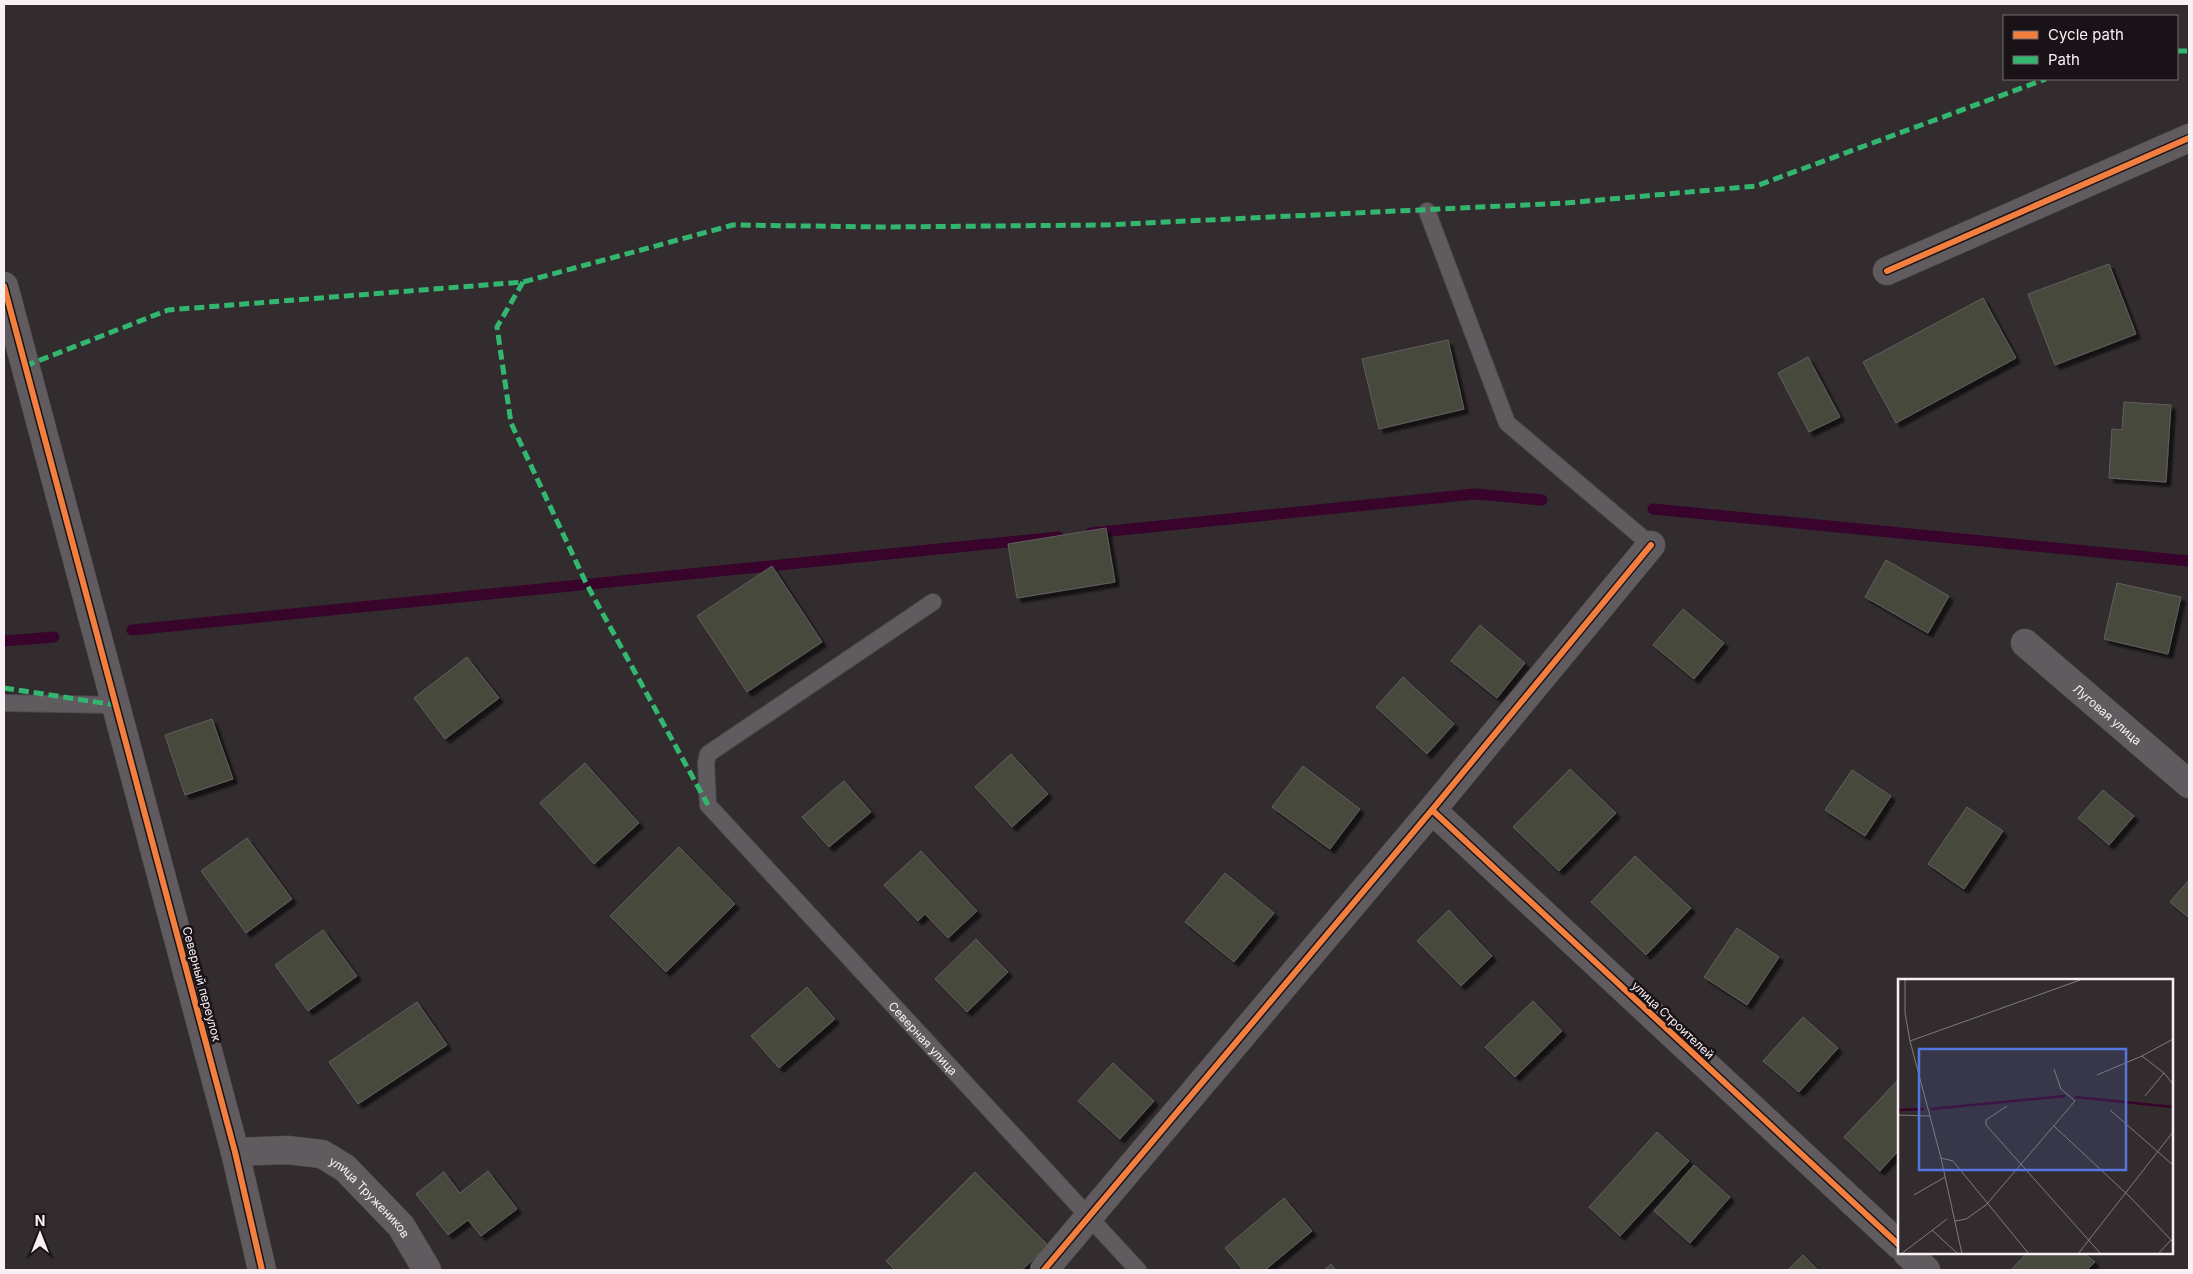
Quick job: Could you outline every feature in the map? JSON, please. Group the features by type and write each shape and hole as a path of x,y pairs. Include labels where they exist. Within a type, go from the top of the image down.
{"street":[{"path":"1887,271 2189,138"},
{"name":"Северный переулок","path":"4,286 235,1152 262,1270"},
{"path":"1044,1270 1432,810 1651,545"},
{"name":"Луговая улица","path":"2025,644 2189,784"},
{"name":"улица Строителей","path":"1432,810 1898,1244"},
{"name":"улица Тружеников","path":"235,1152 286,1150 322,1154 345,1168 401,1226 426,1270"},
{"path":"1908,1254 1926,1270"}],"lane":[{"path":"1427,211 1507,423 1651,545"},
{"name":"Северная улица","path":"933,602 708,754 706,763 708,805 1138,1270"},
{"path":"4,703 115,705"}],"building":[{"path":"2109,264 2136,334 2055,365 2028,294"},
{"path":"1983,298 2016,358 1896,423 1863,362"},
{"path":"1448,340 1464,409 1379,429 1362,359"},
{"path":"1808,357 1840,417 1809,432 1778,373"},
{"path":"2124,402 2171,405 2166,482 2109,478 2112,429 2122,430"},
{"path":"1106,528 1115,582 1017,598 1008,544"},
{"path":"1886,560 1949,596 1928,633 1865,597"},
{"path":"772,566 822,642 747,692 697,616"},
{"path":"2117,583 2181,597 2168,654 2104,639"},
{"path":"1683,609 1724,643 1694,679 1653,645"},
{"path":"1480,625 1525,663 1497,698 1451,661"},
{"path":"467,657 499,698 445,739 414,698"},
{"path":"1403,677 1454,724 1427,754 1376,707"},
{"path":"212,719 233,779 185,795 165,735"},
{"path":"1011,754 1048,794 1012,827 975,787"},
{"path":"585,763 639,823 594,864 540,803"},
{"path":"1303,766 1360,809 1330,849 1272,807"},
{"path":"1570,769 1616,813 1559,871 1513,827"},
{"path":"1852,770 1891,796 1865,836 1825,810"},
{"path":"844,781 871,812 829,847 802,817"},
{"path":"2103,790 2134,816 2109,845 2078,818"},
{"path":"1967,807 2003,831 1964,889 1928,864"},
{"path":"247,838 292,899 246,933 201,871"},
{"path":"679,847 735,904 666,972 610,916"},
{"path":"921,851 977,911 948,938 925,914 918,921 884,885"},
{"path":"1635,856 1691,908 1646,955 1591,902"},
{"path":"1225,873 1274,913 1234,962 1185,922"},
{"path":"2189,880 2189,918 2170,902"},
{"path":"1449,910 1492,956 1461,986 1417,941"},
{"path":"1737,928 1779,957 1747,1005 1704,977"},
{"path":"323,930 357,976 308,1011 275,965"},
{"path":"976,939 1008,972 967,1012 935,979"},
{"path":"807,987 835,1019 779,1068 751,1036"},
{"path":"1533,1001 1562,1031 1515,1077 1485,1047"},
{"path":"417,1002 447,1045 358,1104 329,1062"},
{"path":"1803,1017 1838,1048 1799,1092 1763,1061"},
{"path":"1113,1063 1154,1101 1120,1139 1078,1101"},
{"path":"1898,1080 1898,1151 1880,1171 1844,1137"},
{"path":"1657,1132 1689,1161 1620,1236 1589,1207"},
{"path":"1694,1165 1730,1197 1690,1243 1654,1211"},
{"path":"488,1171 517,1209 481,1236 468,1220 448,1235 416,1194 444,1172 460,1193"},
{"path":"975,1172 1048,1245 1022,1270 895,1270 886,1261"},
{"path":"1284,1198 1312,1231 1265,1270 1243,1270 1225,1248"},
{"path":"2026,1254 2085,1254 2095,1262 2087,1270 2011,1270"},
{"path":"1803,1255 1818,1270 1788,1270"},
{"path":"1331,1264 1336,1270 1324,1270"}],"waterway":[{"path":"1091,533 1475,494 1542,500"},
{"path":"1653,509 2189,561"},
{"path":"132,630 1058,537"},
{"path":"4,641 54,637"}],"marked path":[{"path":"2178,51 2189,51"},
{"path":"25,366 168,310 523,282 733,225 883,227 1103,225 1566,203 1756,186 2043,80"},
{"path":"523,282 497,327 511,423 587,585 708,805"},
{"path":"4,688 115,705"}],"cycle path":[{"path":"1887,271 2189,138"},
{"path":"4,286 235,1152 262,1270"},
{"path":"1044,1270 1432,810 1651,545"},
{"path":"1432,810 1898,1244"}]}
